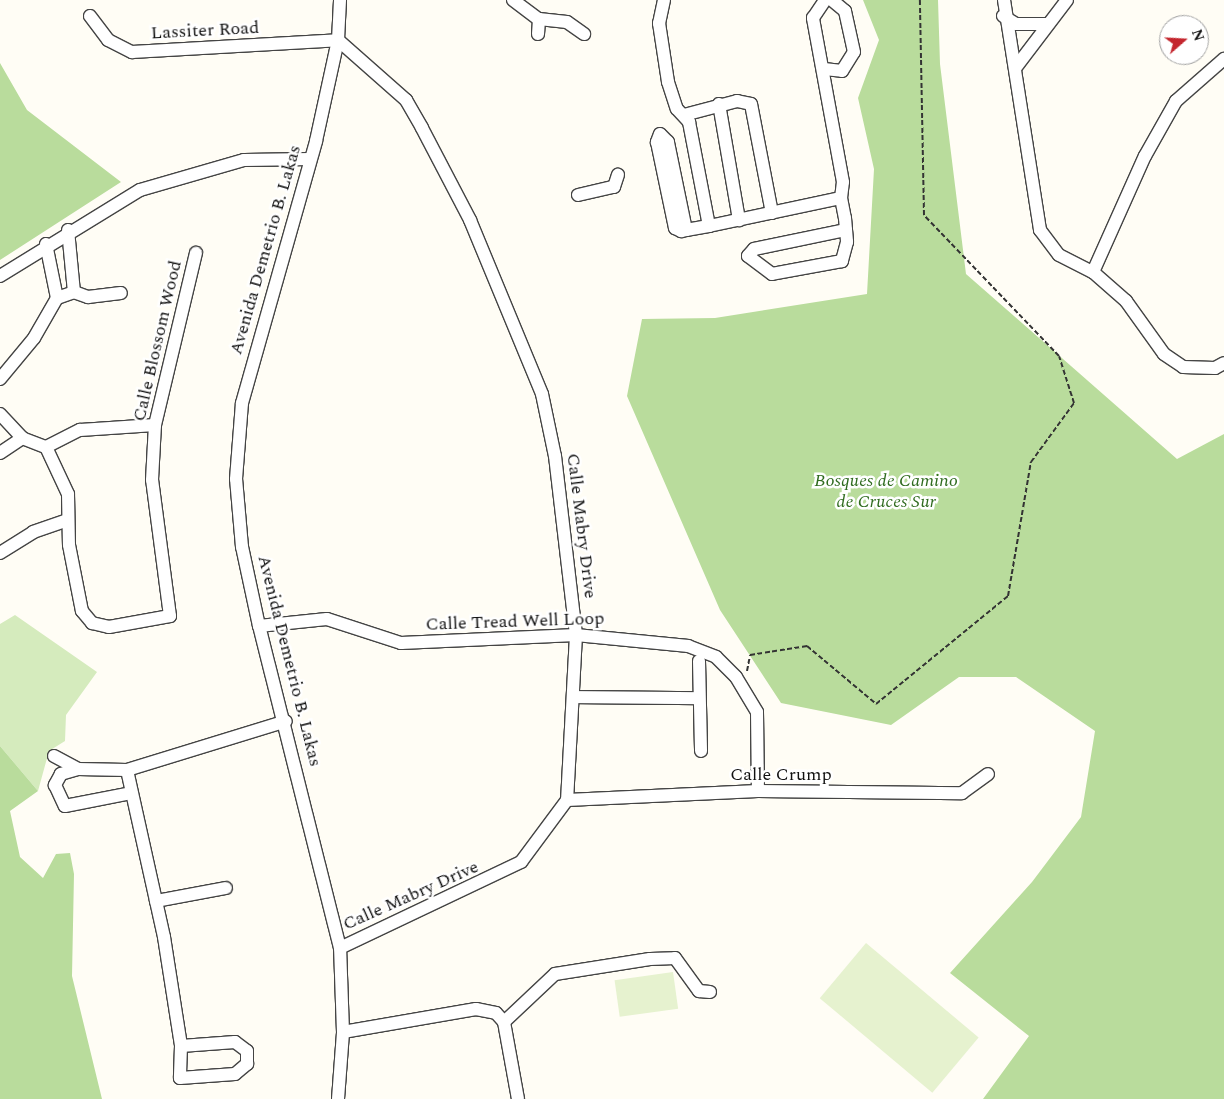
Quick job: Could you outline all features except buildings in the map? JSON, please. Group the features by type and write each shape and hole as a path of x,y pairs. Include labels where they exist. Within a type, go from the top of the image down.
{"street":[{"name":"Avenida Demetrio B. Lakas","path":"338,1099 343,1032 340,948 286,721 259,626 238,510 237,449 249,372 310,160 338,40 340,0"},
{"path":"513,0 538,19 568,22 584,34"},
{"path":"664,0 659,23 662,53 671,97 684,115 691,130 709,226"},
{"path":"825,0 813,18 824,69 843,182 841,198 846,230 842,261 772,274 748,256 754,249 846,230"},
{"path":"824,69 842,71 854,52 845,11 832,0"},
{"path":"1004,0 1003,16 1016,67 1040,230 1059,255 1093,272 1126,301 1164,354 1183,367 1215,368 1224,363"},
{"path":"1016,67 1046,24 1067,0"},
{"name":"Lassiter Road","path":"90,16 108,40 132,52 338,40"},
{"path":"1003,16 1016,24 1046,24"},
{"path":"538,19 538,34"},
{"name":"Calle Mabry Drive","path":"338,40 406,100 470,220 542,394 555,456 576,635 568,800 521,862 340,948"},
{"path":"1093,272 1145,156 1176,101 1224,59"},
{"path":"684,115 719,104 737,101 750,104 772,213"},
{"path":"719,104 739,220"},
{"path":"686,230 668,142 660,134 656,142 672,222 678,231 686,230 709,226 739,220 841,198"},
{"path":"0,276 68,230 140,190 175,178 244,160 310,160"},
{"path":"578,195 614,187 618,175"},
{"path":"68,230 74,292"},
{"path":"46,244 57,298"},
{"name":"Calle Blossom Wood","path":"67,520 82,611 92,623 109,627 170,616 152,480 155,425 196,253"},
{"path":"0,379 34,338 57,298 74,292 88,297 121,293"},
{"path":"0,414 22,438 46,447 68,494 67,520 33,532 0,553"},
{"path":"46,447 80,430 155,425"},
{"path":"0,453 22,438"},
{"name":"Calle Tread Well Loop","path":"259,626 327,619 401,642 576,635 688,646 716,657 745,689 757,712 758,791"},
{"path":"699,661 701,750"},
{"path":"573,697 699,698"},
{"path":"131,793 65,806 58,800 56,786 61,774 78,769 127,770 286,721"},
{"path":"54,756 78,769"},
{"path":"127,770 156,901 181,1046 180,1078 235,1074 247,1064 247,1051 235,1042 181,1046"},
{"name":"Calle Crump","path":"568,800 758,791 962,793 988,774"},
{"path":"156,901 226,888"},
{"path":"504,1022 554,974 650,959 675,958 699,991 710,992"},
{"path":"343,1032 476,1010 496,1013 504,1022 518,1099"}],"path":[{"path":"745,689 750,655 807,646 876,704 1008,596 1031,462 1074,403 1060,356 924,215 920,0"}],"green space":[{"name":"Bosques de Camino de Cruces Sur","path":"863,0 938,0 940,64 966,274 1177,459 1224,434 1224,1099 983,1099 1029,1036 950,973 1032,882 1081,817 1095,731 1016,677 959,677 891,725 781,703 720,610 627,396 642,319 715,318 867,294 874,169 858,98 879,40"},
{"path":"0,63 27,110 121,182 0,260"},
{"path":"15,615 97,672 66,715 65,741 49,751 38,791 0,746 0,624"},
{"path":"0,746 38,791 10,811 20,857 43,878 56,854 70,853 74,874 72,976 102,1099 0,1099"},
{"path":"866,943 979,1037 932,1093 820,998"},
{"path":"673,972 678,1009 620,1017 615,980"}]}
